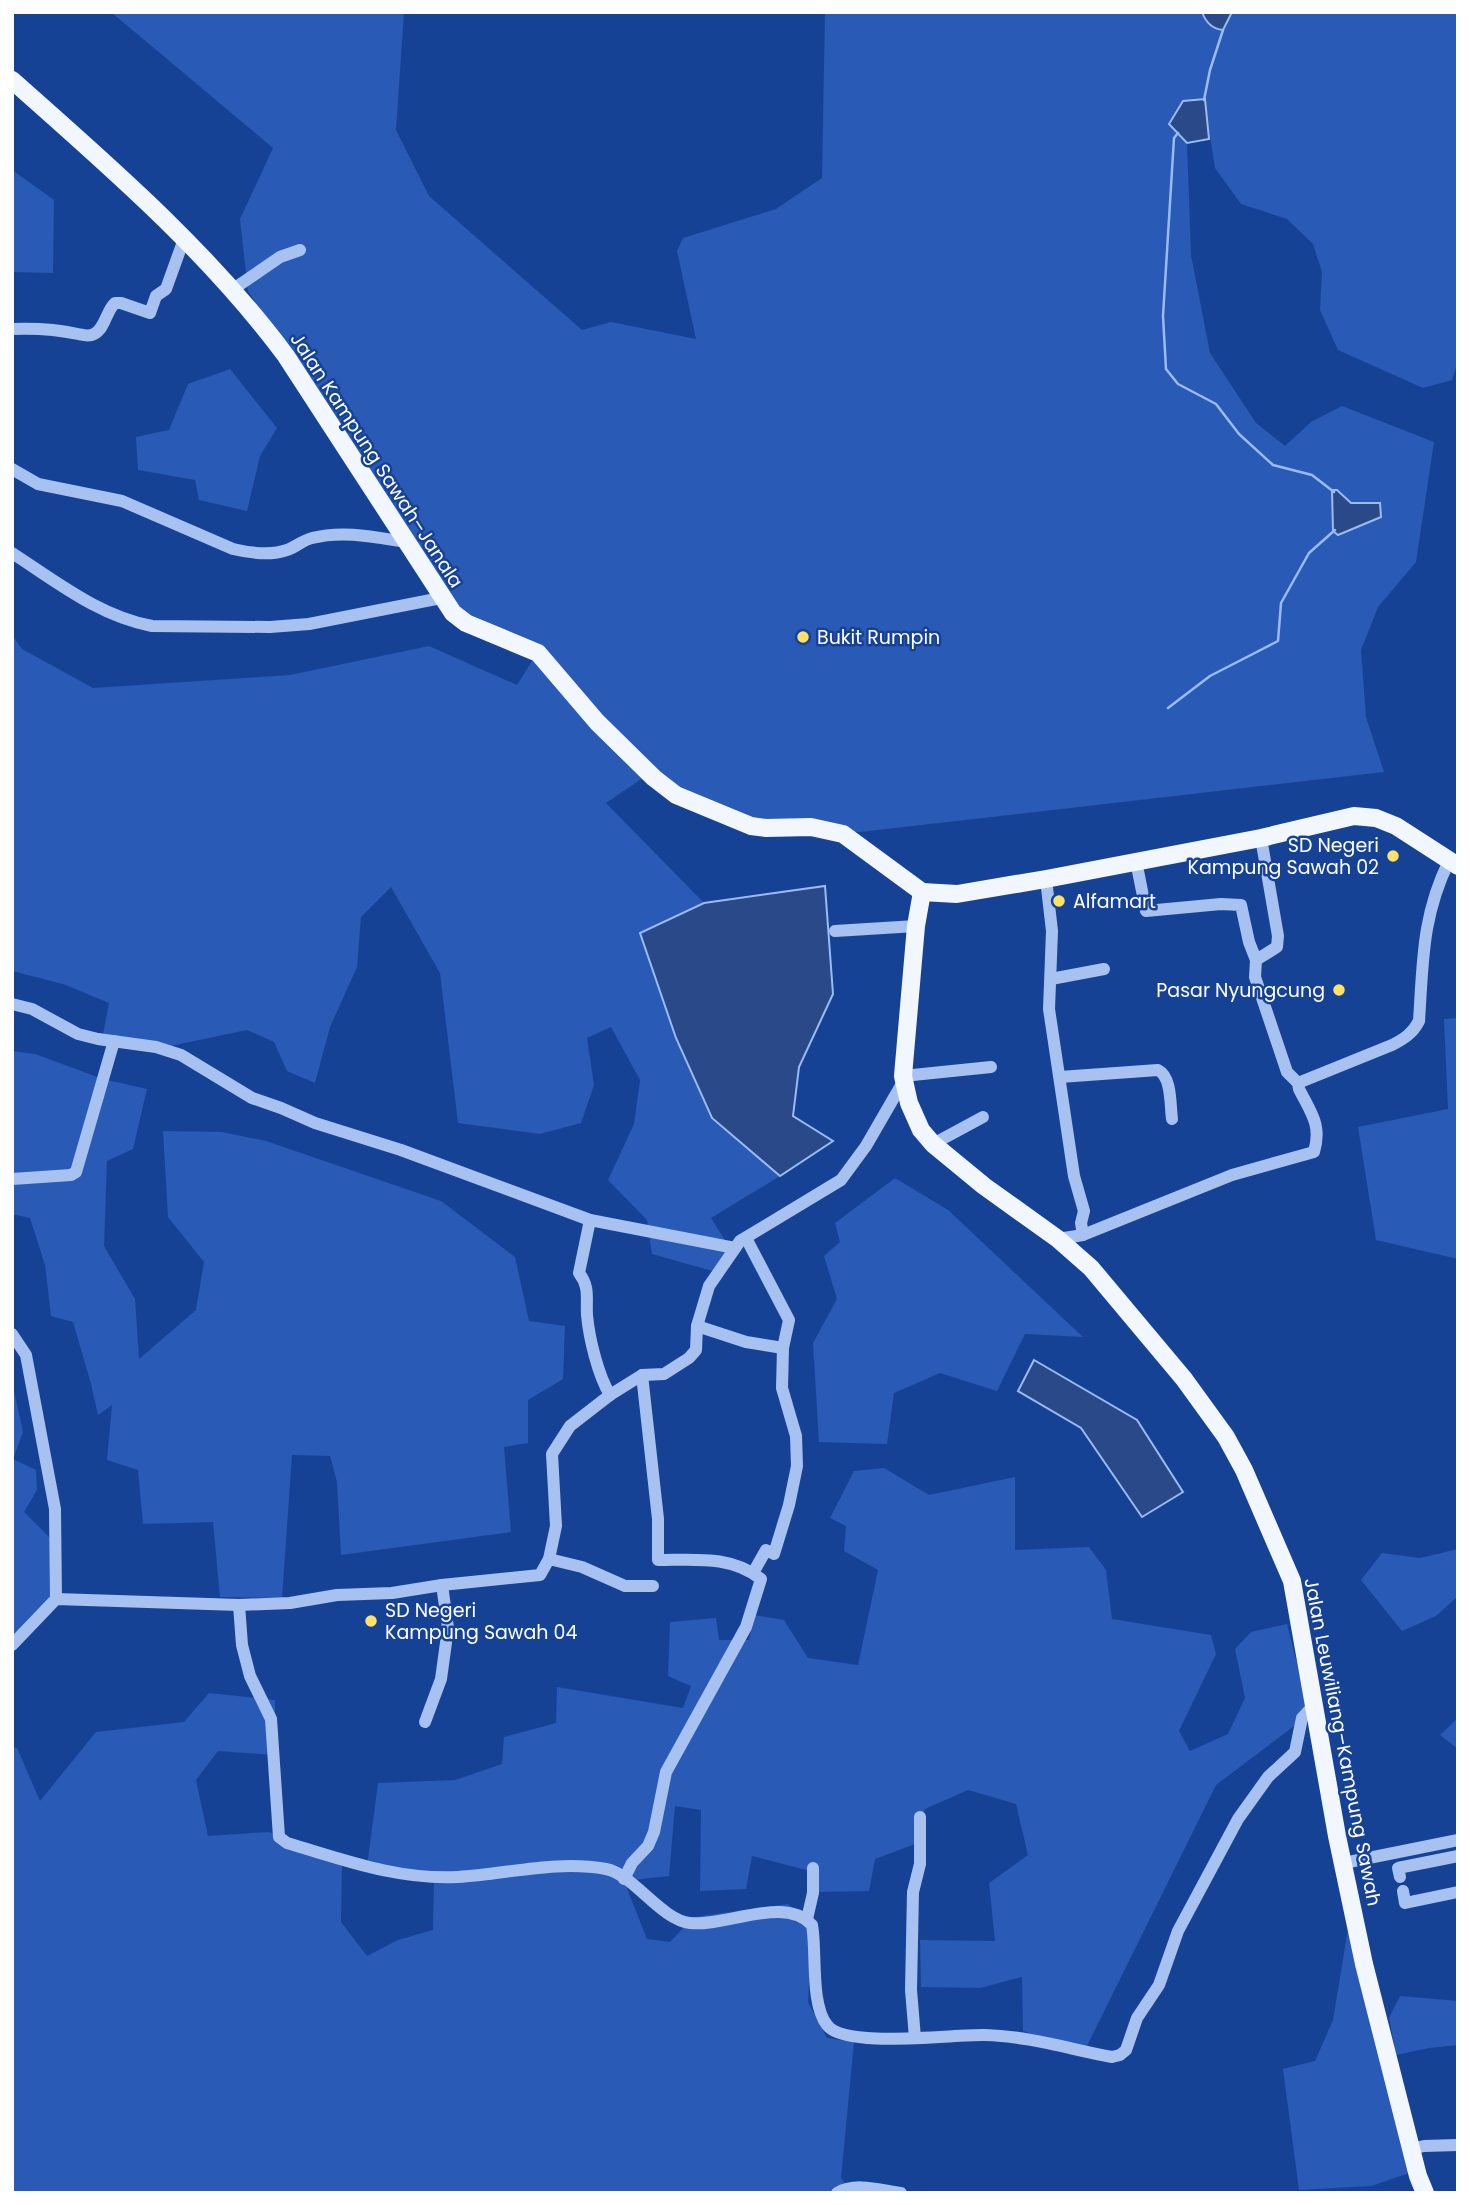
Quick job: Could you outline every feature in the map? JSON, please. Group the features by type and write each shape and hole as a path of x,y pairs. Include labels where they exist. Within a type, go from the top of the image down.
{"main road":[{"name":"Jalan Kampung Sawah–Janala","path":"12,80 87,146 184,239 260,321 286,356 441,598 453,612 466,623 538,653 597,722 654,778 676,795 751,826 811,827 843,834 922,892"},
{"path":"922,892 957,894 1046,879 1261,838 1329,820 1366,816 1396,826 1454,863"},
{"name":"Jalan Leuwiliang–Kampung Sawah","path":"922,892 916,926 903,1079 921,1130 933,1144 984,1186 1058,1238 1091,1268 1184,1379 1226,1437 1244,1471 1292,1581 1337,1836 1364,1964 1425,2193"}],"street":[{"path":"12,329 48,328 87,335 95,334 100,329 110,307 115,303 150,313 156,296 166,289 184,239"},
{"path":"232,290 281,257 300,250"},
{"path":"12,469 38,484 122,501 233,550 260,553 287,550 309,538 344,533 405,541"},
{"path":"12,553 100,609 152,626 270,627 309,624 441,598"},
{"path":"1256,960 1277,947 1278,936 1261,838"},
{"path":"1058,1238 1083,1235 1231,1175 1314,1152 1318,1137 1315,1121 1298,1083 1287,1072 1255,977 1256,960 1241,905 1220,904 1146,911 1136,861"},
{"path":"1298,1083 1392,1045 1407,1037 1416,1027 1419,1021 1427,921 1437,886 1454,863"},
{"path":"1046,879 1052,932 1049,1009 1074,1176 1084,1211 1081,1223 1083,1235"},
{"path":"835,931 916,926"},
{"path":"1051,979 1104,969"},
{"path":"12,1004 32,1009 78,1034 156,1047 181,1055 252,1098 315,1123 401,1150 590,1220 735,1248"},
{"path":"12,1179 71,1175 76,1172 114,1041"},
{"path":"56,1600 239,1605 290,1603 337,1595 392,1593 540,1575 549,1559 556,1526 552,1454 570,1426 610,1395 642,1375 664,1374 689,1358 696,1350 697,1326 709,1286 740,1241 841,1180 866,1146 903,1079 990,1066"},
{"path":"1060,1077 1158,1070 1166,1079 1172,1119"},
{"path":"933,1144 983,1117"},
{"path":"590,1220 579,1273 586,1282 587,1317 602,1382 610,1395"},
{"path":"746,1238 789,1320 783,1348 782,1388 796,1436 797,1466 789,1505 774,1554 766,1550 753,1573"},
{"path":"697,1326 746,1342 783,1348"},
{"path":"12,1334 26,1355 55,1509 56,1600 12,1645"},
{"path":"624,1879 632,1863 648,1846 654,1832 666,1772 746,1627 761,1580 753,1573 723,1560 657,1560 658,1519 642,1375"},
{"path":"549,1559 582,1567 625,1586 653,1586"},
{"path":"425,1722 441,1679 447,1628 442,1585"},
{"path":"239,1605 242,1645 250,1676 271,1719 279,1837 287,1843 391,1874 456,1877 568,1865 609,1869 672,1916 687,1923 709,1923 782,1910 807,1919 812,1925 818,1999 823,2020 837,2033 858,2037 984,2035 1037,2040 1052,2046 1112,2057 1121,2055 1126,2050 1138,2018 1159,1985 1178,1931 1238,1819 1268,1777 1295,1752 1302,1718 1313,1706"},
{"path":"915,2038 911,1990 913,1892 920,1864 920,1817"},
{"path":"1344,1863 1458,1840"},
{"path":"1400,1877 1398,1868 1458,1856"},
{"path":"807,1919 813,1894 813,1868"},
{"path":"1403,1891 1405,1903 1458,1892"},
{"path":"1411,2148 1458,2145"},
{"path":"837,2193 845,2188 901,2193"}],"shaded area":[{"path":"111,12 404,12 396,130 429,196 582,330 611,322 696,339 677,251 683,238 776,209 822,178 825,12 1202,12 1205,21 1223,30 1232,12 1458,12 1458,361 1452,380 1423,388 1338,350 1320,310 1322,272 1313,244 1287,219 1241,204 1215,168 1204,99 1169,124 1187,143 1191,255 1210,353 1256,423 1285,446 1311,422 1342,406 1434,442 1416,562 1378,607 1361,650 1366,717 1384,772 860,832 778,829 643,778 606,803 704,903 640,934 676,1038 712,1118 780,1176 711,1218 731,1250 716,1272 652,1254 647,1220 608,1180 634,1124 640,1080 611,1027 587,1038 594,1085 581,1123 540,1134 458,1123 440,973 391,887 361,917 357,967 330,1027 315,1083 287,1071 274,1042 247,1030 161,1048 101,1045 109,1003 63,984 12,971 12,635 22,649 93,688 290,675 429,646 517,685 537,653 446,605 248,291 240,219 273,148"},
{"path":"1202,12 1232,12 1223,30 1210,25"},
{"path":"1205,99 1209,139 1187,143 1169,124 1183,101"},
{"path":"12,170 54,200 53,273 12,272"},
{"path":"230,369 277,428 260,456 247,511 199,500 195,480 138,470 136,437 169,430 188,384"},
{"path":"1332,490 1337,490 1351,503 1380,503 1381,517 1338,535 1333,531"},
{"path":"825,886 833,994 799,1067 793,1116 833,1141 780,1176 712,1118 676,1038 640,933 704,903"},
{"path":"1458,1018 1458,1259 1376,1240 1358,1127 1448,1109 1444,1019"},
{"path":"12,1051 35,1054 103,1079 147,1089 133,1149 107,1161 104,1246 135,1299 139,1359 196,1310 204,1262 168,1217 163,1131 222,1132 266,1141 441,1201 515,1257 529,1321 565,1326 563,1379 528,1400 528,1443 504,1447 511,1532 341,1555 337,1482 330,1456 292,1455 282,1598 220,1597 213,1522 143,1524 138,1470 107,1460 112,1405 98,1415 73,1322 51,1316 45,1265 30,1218 12,1214"},
{"path":"895,1178 948,1210 1083,1337 1025,1334 997,1391 940,1373 894,1393 887,1444 819,1442 813,1343 837,1299 824,1256 840,1242 835,1223"},
{"path":"1034,1360 1137,1420 1183,1492 1142,1517 1081,1428 1018,1391"},
{"path":"12,1391 23,1432 13,1459 36,1470 37,1490 24,1512 56,1544 56,1595 12,1647"},
{"path":"884,1468 929,1495 1015,1477 1015,1550 1089,1547 1106,1570 1112,1619 1211,1635 1216,1654 1179,1731 1190,1751 1228,1734 1245,1698 1235,1649 1251,1632 1287,1624 1310,1714 1216,1785 1084,2052 1023,2031 1022,1977 980,1988 921,1987 920,1940 995,1941 989,1883 1028,1855 1016,1804 968,1790 925,1809 915,1844 875,1859 869,1891 815,1892 810,1871 752,1856 746,1889 700,1891 701,1810 675,1806 669,1876 624,1881 647,1939 670,1942 694,1917 788,1904 812,1924 808,2002 827,2038 854,2042 841,2178 852,2193 12,2193 12,1747 17,1748 40,1801 96,1732 184,1722 209,1693 275,1700 275,1755 218,1751 196,1780 208,1836 269,1832 342,1860 341,1922 367,1956 398,1940 433,1930 434,1877 367,1866 378,1783 455,1780 502,1764 504,1737 556,1723 557,1687 683,1708 691,1686 668,1676 670,1622 716,1618 719,1640 749,1640 754,1615 784,1620 808,1658 858,1665 878,1570 844,1551 846,1526 830,1518 854,1471"},
{"path":"1458,1549 1458,1596 1436,1616 1402,1631 1361,1580 1382,1553 1420,1558"},
{"path":"1458,1718 1458,1749 1440,1735"},
{"path":"1352,1904 1415,2171 1371,2186 1299,2190 1283,2069 1315,2061 1333,2020"},
{"path":"1400,1996 1458,2001 1458,2045 1396,2055 1389,2018"}],"waterway":[{"path":"1204,100 1223,30"},
{"path":"1178,133 1174,138 1163,316 1166,369 1178,384 1216,404 1239,434 1273,465 1312,475 1334,492"},
{"path":"1168,708 1210,676 1278,641 1281,603 1309,553 1335,530"}],"place":[{"name":"Bukit Rumpin","path":"803,637"},
{"name":"SD Negeri Kampung Sawah 02","path":"1393,856"},
{"name":"Alfamart","path":"1059,901"},
{"name":"Pasar Nyungcung","path":"1339,990"},
{"name":"SD Negeri Kampung Sawah 04","path":"371,1621"}]}
